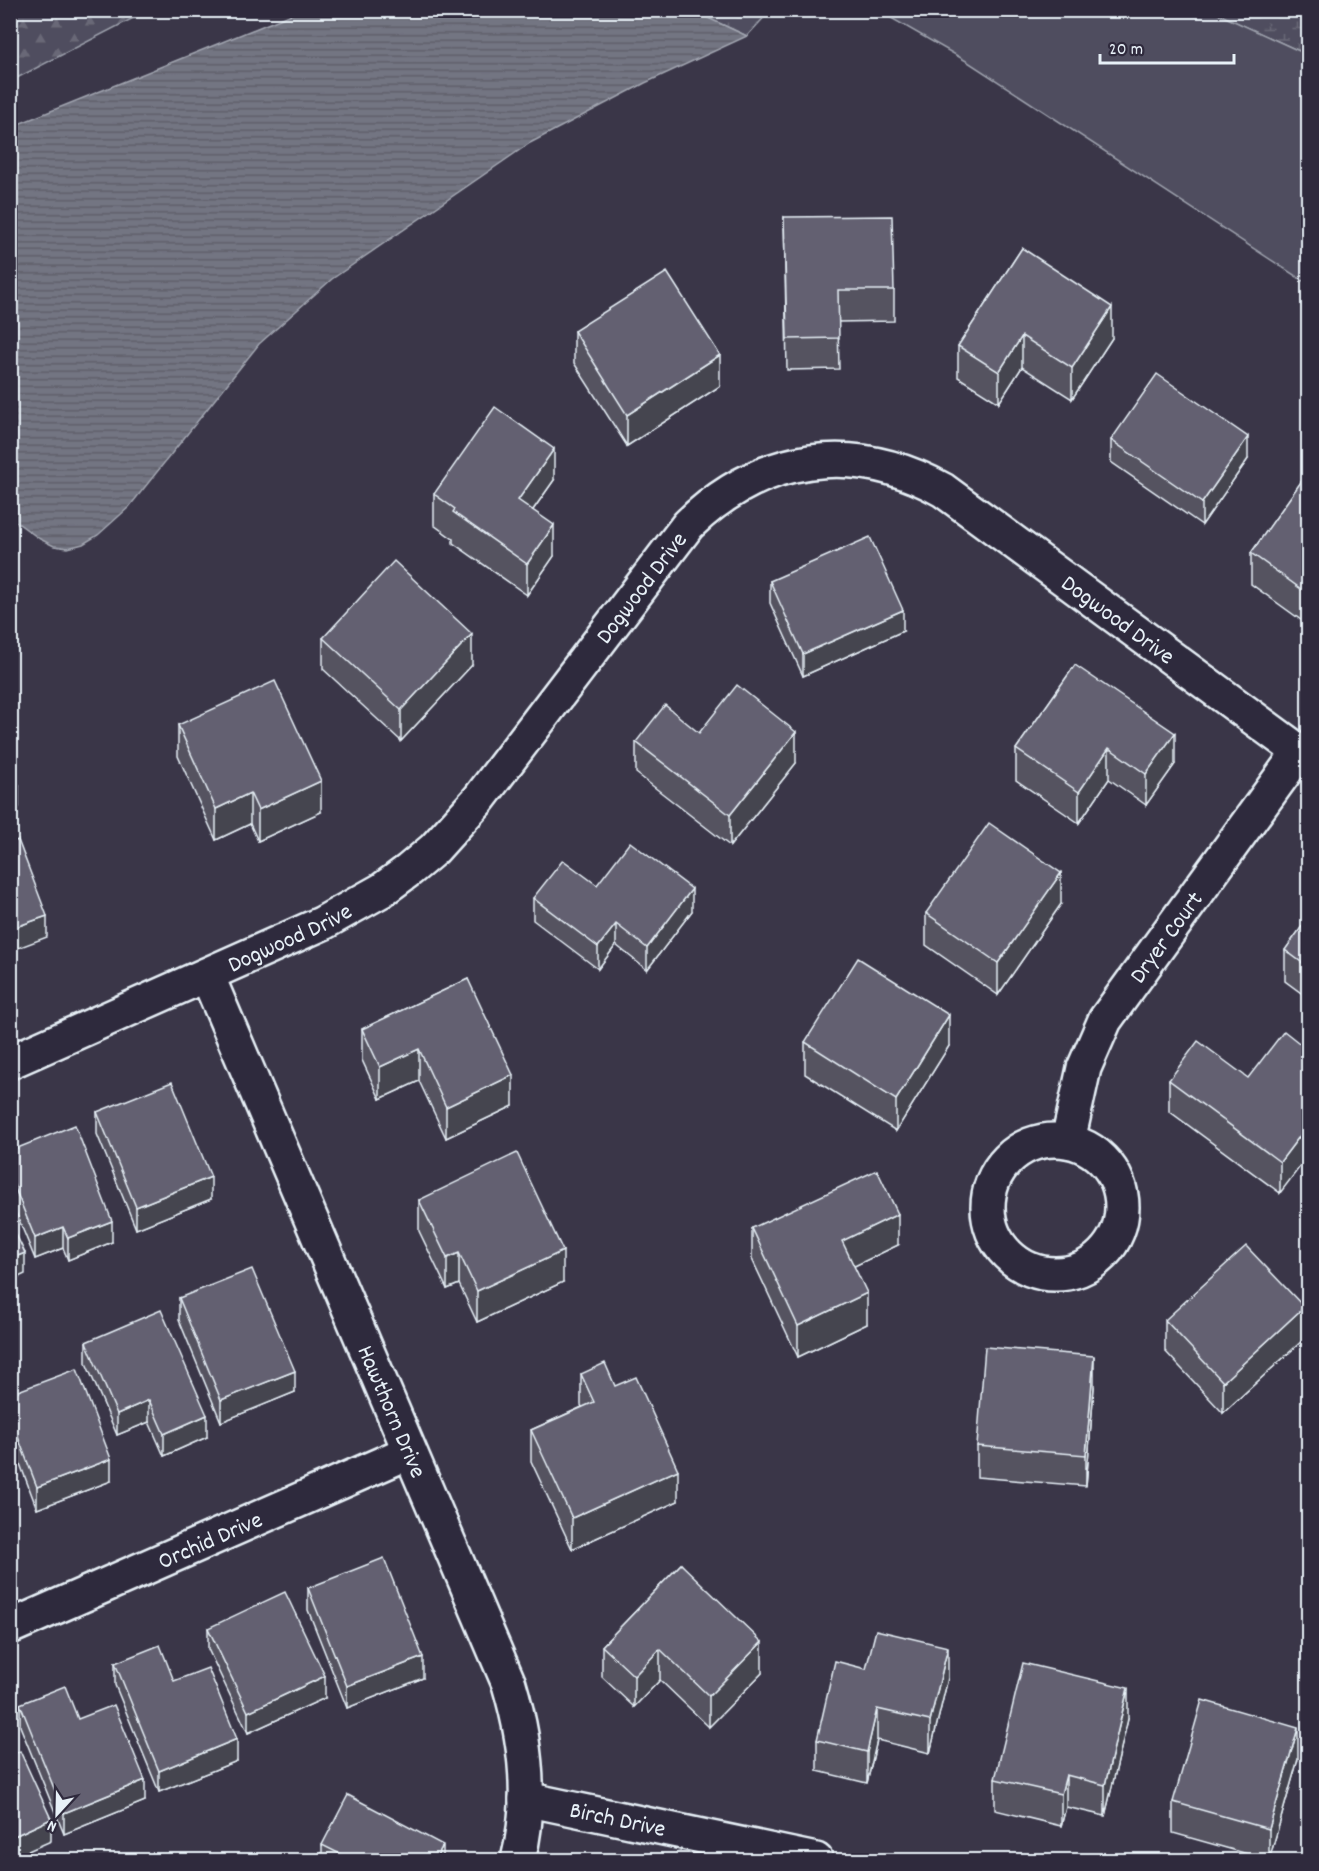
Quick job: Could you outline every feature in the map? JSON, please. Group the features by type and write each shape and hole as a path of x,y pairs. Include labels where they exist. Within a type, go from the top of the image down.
{"street":[{"name":"Dogwood Drive","path":"10,1062 207,975 354,907 382,890 434,849 479,799 688,525 713,502 743,483 800,463 826,460 870,462 895,468 935,486 1304,755"},
{"name":"Dryer Court","path":"1068,1141 1086,1062 1105,1020 1304,755"},
{"name":"Hawthorn Drive","path":"207,975 509,1683 523,1740 526,1800 518,1860"},
{"path":"1051,1139 1068,1141 1089,1149 1109,1166 1116,1178 1123,1203 1119,1229 1105,1252 1085,1268 1059,1274 1033,1271 1010,1258 994,1237 987,1211 991,1185 1004,1162 1025,1146 1051,1139"},
{"name":"Orchid Drive","path":"10,1627 409,1452"},
{"name":"Birch Drive","path":"526,1800 816,1860"}],"green space":[{"path":"11,10 147,10 147,11 11,81"},
{"path":"770,10 747,36 693,11"},
{"path":"879,11 1212,11 1308,55 1308,284 968,62"},
{"path":"1212,11 1308,11 1308,55"}],"water":[{"path":"302,10 693,11 747,36 645,83 530,143 332,279 259,344 129,507 98,535 83,544 68,548 54,546 11,518 11,127"}],"building":[{"path":"892,216 894,290 838,290 839,338 787,339 784,217"},
{"path":"1022,248 1112,307 1072,368 1022,336 999,372 958,346"},
{"path":"667,272 720,355 627,415 574,331"},
{"path":"1157,374 1248,437 1202,503 1111,440"},
{"path":"495,407 554,449 518,500 554,525 527,564 453,512 455,509 434,494"},
{"path":"1308,472 1308,594 1251,553"},
{"path":"870,537 903,610 803,654 770,581"},
{"path":"394,561 472,634 401,710 323,638"},
{"path":"1075,665 1175,733 1146,774 1109,748 1079,792 1016,749"},
{"path":"275,681 321,781 258,810 250,793 216,809 178,725"},
{"path":"737,685 796,732 730,815 636,742 665,705 699,733"},
{"path":"10,774 19,786 10,792"},
{"path":"989,823 1061,873 998,963 926,913"},
{"path":"18,840 47,916 10,929 10,843"},
{"path":"630,842 692,889 647,948 616,924 598,947 533,898 563,860 597,885"},
{"path":"1308,918 1308,967 1285,950"},
{"path":"858,958 949,1015 896,1100 805,1042"},
{"path":"468,979 513,1075 446,1107 419,1049 380,1067 362,1029"},
{"path":"1284,1031 1308,1050 1308,1125 1280,1162 1169,1080 1198,1041 1248,1078"},
{"path":"172,1082 211,1177 136,1207 97,1112"},
{"path":"75,1125 112,1221 68,1238 63,1227 35,1238 10,1176 10,1151"},
{"path":"517,1153 563,1251 477,1291 459,1253 447,1258 419,1200"},
{"path":"877,1170 898,1214 842,1241 867,1293 798,1326 752,1228"},
{"path":"10,1222 25,1253 10,1259"},
{"path":"1246,1246 1304,1307 1223,1382 1165,1320"},
{"path":"252,1269 295,1371 221,1400 179,1298"},
{"path":"161,1310 207,1415 164,1434 149,1400 117,1414 86,1342"},
{"path":"985,1347 1094,1356 1086,1455 977,1446"},
{"path":"605,1363 615,1386 636,1377 678,1470 572,1518 531,1430 594,1402 581,1374"},
{"path":"77,1369 111,1459 37,1487 10,1416 10,1394"},
{"path":"384,1558 423,1657 347,1686 308,1588"},
{"path":"681,1564 762,1642 709,1696 660,1649 634,1676 602,1646"},
{"path":"285,1592 325,1676 248,1712 208,1628"},
{"path":"876,1630 948,1647 930,1721 877,1709 867,1752 817,1740 835,1661 866,1669"},
{"path":"160,1645 174,1681 208,1668 237,1739 159,1771 115,1663"},
{"path":"1023,1663 1128,1688 1105,1785 1066,1775 1061,1794 995,1779"},
{"path":"65,1686 78,1719 114,1705 145,1780 64,1813 20,1704"},
{"path":"1202,1700 1298,1728 1269,1829 1173,1802"},
{"path":"20,1751 51,1819 10,1838 10,1756"},
{"path":"348,1795 443,1845 435,1860 352,1860 322,1845"}]}
